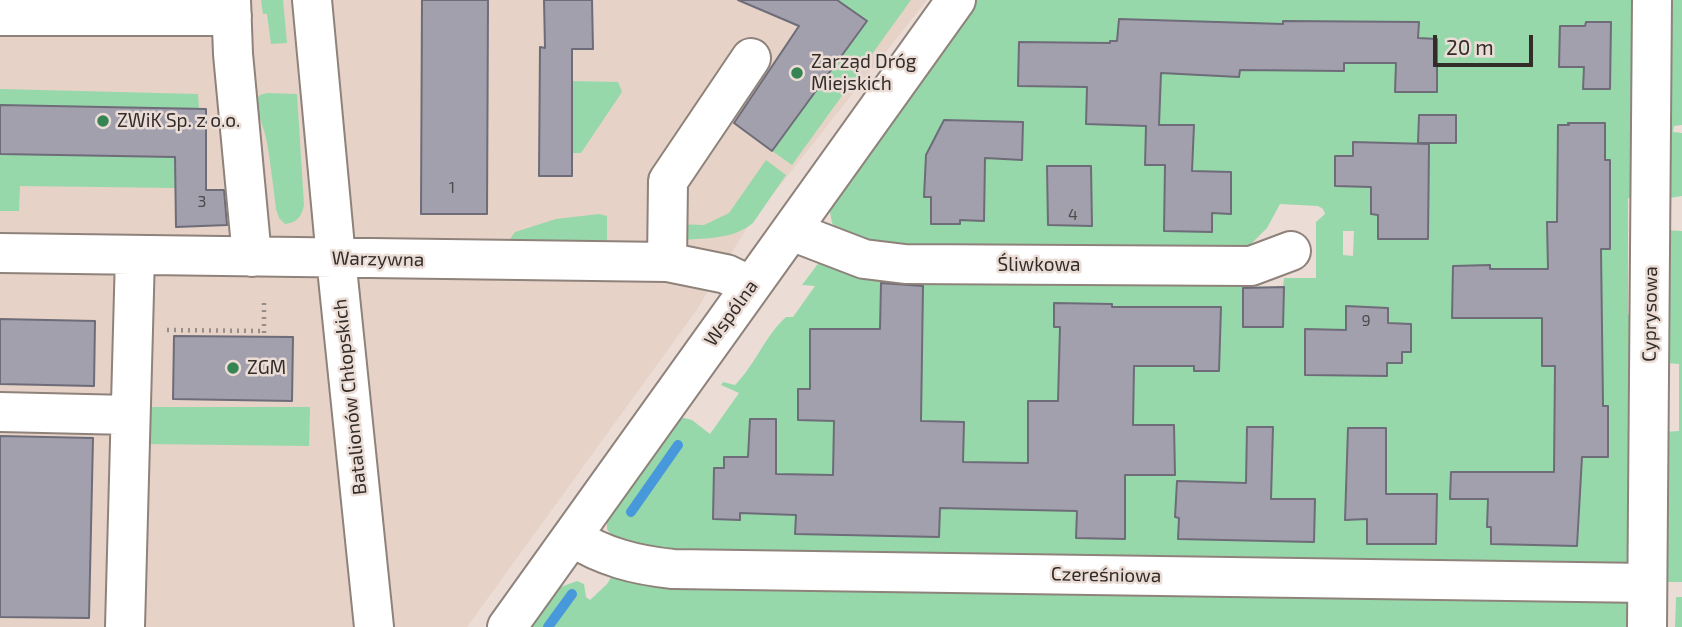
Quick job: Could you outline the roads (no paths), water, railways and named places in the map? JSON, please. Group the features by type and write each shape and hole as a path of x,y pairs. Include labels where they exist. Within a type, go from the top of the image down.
{"street":[{"name":"Batalionów Chłopskich","path":"312,0 335,258 374,627"},
{"name":"Wspólna","path":"507,627 956,0"},
{"name":"Cyprysowa","path":"1647,627 1652,0"},
{"path":"0,16 232,8 233,54 252,257"},
{"path":"667,262 668,181 751,58"},
{"name":"Śliwkowa","path":"791,231 864,259 905,264 1251,266 1291,251"},
{"name":"Warzywna","path":"0,253 667,262 726,274 751,286"},
{"path":"125,627 135,255"},
{"path":"0,412 129,415"},
{"name":"Czereśniowa","path":"572,537 605,555 630,563 673,569 1647,583"}],"waterway":[{"path":"631,512 678,445"},
{"path":"548,627 572,594"}],"place":[{"name":"Zarząd Dróg Miejskich","path":"797,73"},
{"name":"ZWiK Sp. z o.o.","path":"103,121"},
{"name":"ZGM","path":"233,368"}]}
